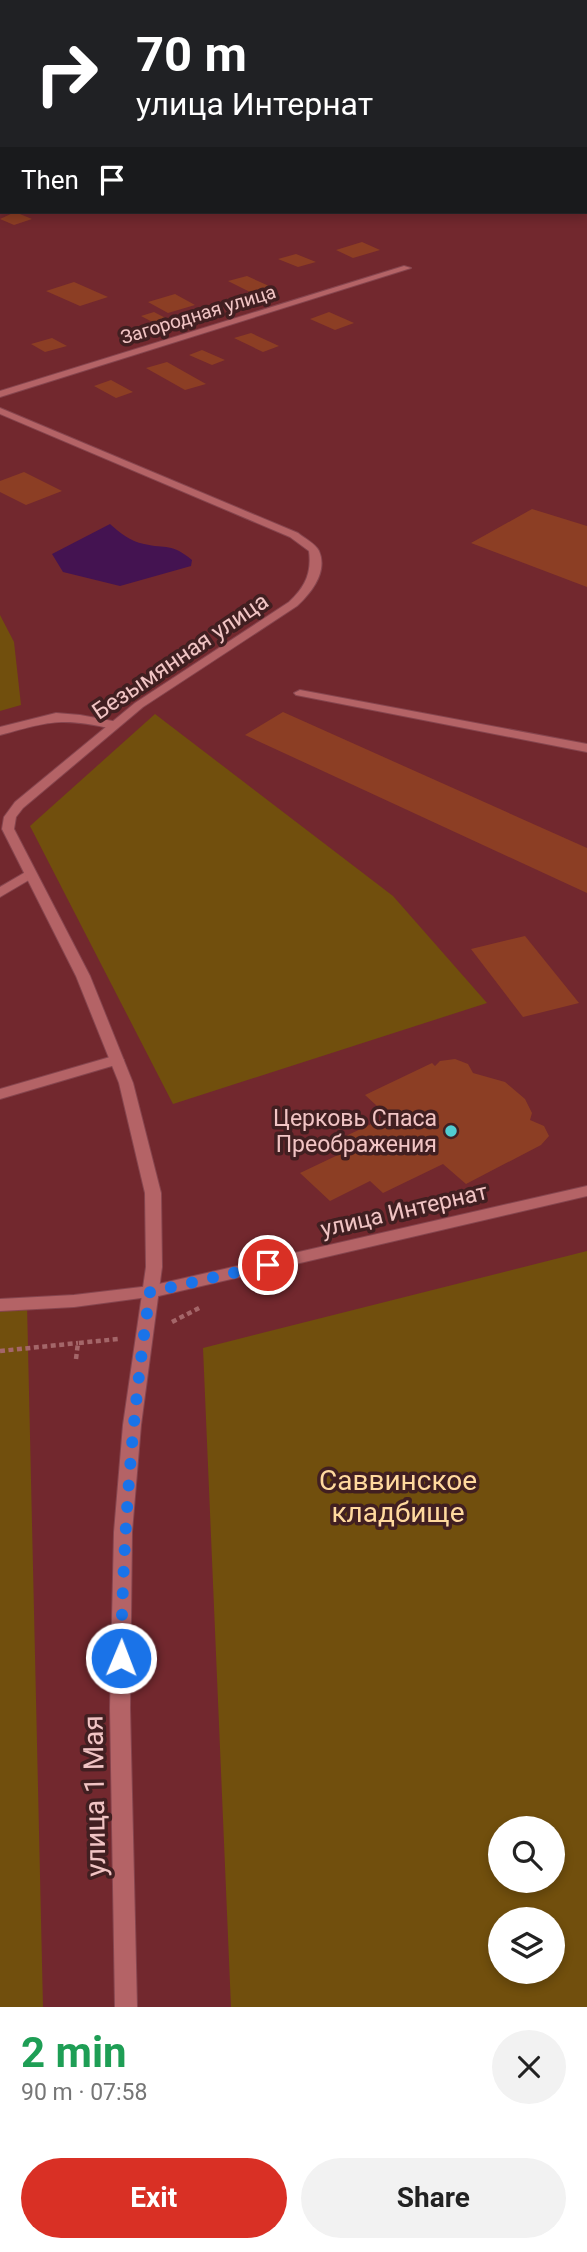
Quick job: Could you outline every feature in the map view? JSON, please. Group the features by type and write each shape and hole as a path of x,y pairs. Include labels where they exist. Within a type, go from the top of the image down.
{"street":[{"name":"Загородная улица","path":"0,394 407,268"},
{"name":"Безымянная улица","path":"0,411 285,531 314,550 316,576 308,590 293,604 139,705 19,805 10,817 8,830 83,976 126,1083 153,1193 154,1267 150,1292"},
{"path":"300,693 587,748"},
{"path":"0,731 49,715 73,715 114,725"},
{"path":"0,893 29,874"},
{"path":"0,1094 117,1060"},
{"name":"улица Интернат","path":"0,1305 74,1301 150,1292 587,1191"},
{"name":"улица 1 Мая","path":"126,2007 120,1708 123,1532 132,1425 150,1292"}],"path":[{"path":"0,1351 143,1336 205,1304"},
{"path":"76,1359 78,1343"}],"green space":[{"path":"0,615 14,642 21,705 0,711"},
{"path":"155,714 393,896 487,1003 173,1104 30,826"},
{"name":"Саввинское кладбище","path":"587,1251 587,2007 231,2007 203,1348"},
{"path":"27,1304 43,2007 0,2007 0,1305"}],"shaded area":[{"path":"110,524 134,541 179,551 192,560 191,566 120,586 63,572 52,554"}],"building":[{"path":"11,214 20,214 32,219 14,225 0,219"},
{"path":"362,242 380,250 353,258 336,250"},
{"path":"296,254 316,262 298,267 278,259"},
{"path":"247,276 269,286 250,292 228,281"},
{"path":"74,282 108,297 80,306 46,291"},
{"path":"175,294 195,305 168,313 148,302"},
{"path":"154,312 177,324 164,328 141,316"},
{"path":"329,312 354,323 335,330 310,319"},
{"path":"251,333 279,346 263,352 234,338"},
{"path":"52,338 67,346 45,352 31,344"},
{"path":"202,350 225,360 212,365 189,355"},
{"path":"167,362 206,384 185,390 146,368"},
{"path":"111,380 133,392 116,398 94,386"},
{"path":"24,472 62,491 26,505 0,492 0,481"},
{"path":"532,509 587,526 587,587 471,543"},
{"path":"283,712 587,848 587,893 245,735"},
{"path":"525,936 579,1003 523,1017 471,949"},
{"name":"Церковь Спаса Преображения","path":"455,1059 468,1064 473,1073 505,1082 525,1099 532,1113 530,1120 544,1126 549,1136 541,1145 466,1184 443,1164 383,1193 370,1181 330,1201 300,1173 340,1154 329,1144 388,1116 365,1095 432,1063 435,1066 440,1061"}],"place":[{"name":"Церковь Спаса Преображения","path":"451,1131"}],"route":[{"path":"121,1658 123,1532 139,1361 150,1292 268,1265"}]}
